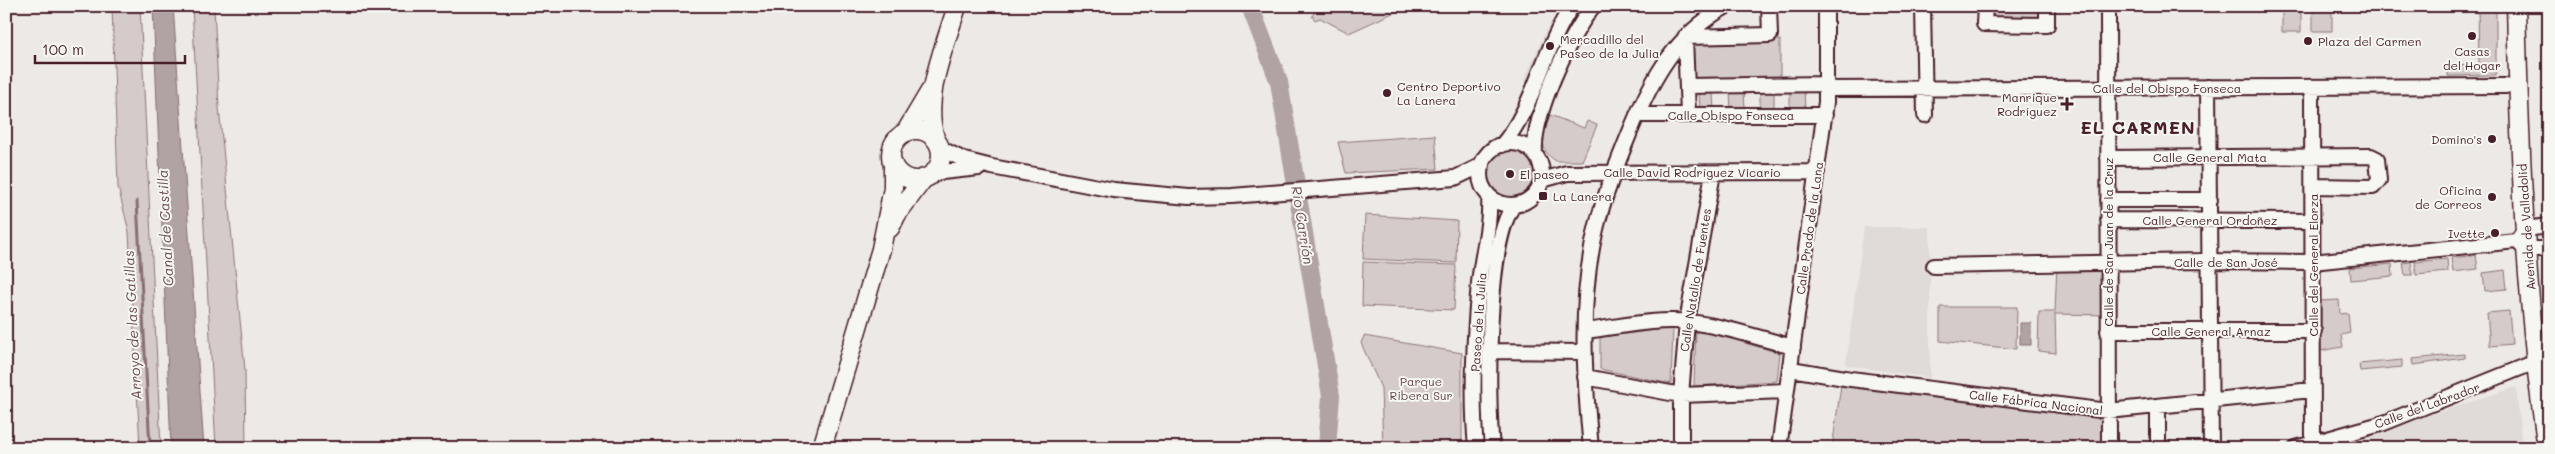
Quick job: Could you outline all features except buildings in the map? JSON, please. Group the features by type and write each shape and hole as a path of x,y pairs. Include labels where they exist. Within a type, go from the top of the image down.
{"main road":[{"path":"881,249 897,214 940,162 937,143 930,124 930,112 935,82 957,6"},
{"name":"Avenida de Valladolid","path":"2505,6 2506,86 2522,240 2547,437"},
{"name":"Avenida de Valladolid","path":"2516,6 2522,240 2528,365 2537,448"},
{"path":"822,448 881,249 893,188 893,147 896,140 905,133 935,82"},
{"path":"905,133 921,130 937,143"},
{"path":"893,164 897,170 909,179 928,176"}],"street":[{"path":"1521,145 1519,135 1520,122 1546,54 1572,6"},
{"path":"1455,178 1485,190 1501,203 1514,205 1532,198 1542,180 1534,140 1537,127 1568,45 1593,6"},
{"path":"1591,448 1584,352 1588,281 1596,229 1613,173 1637,115 1659,70 1672,50 1706,18 1727,6"},
{"path":"1685,37 1770,35 1769,6"},
{"name":"Calle Prado de la Lana","path":"1779,448 1825,115 1827,86 1826,6"},
{"path":"1923,6 1925,115"},
{"path":"1985,6 1984,24 2016,25 2047,25 2047,6"},
{"name":"Calle de San Juan de la Cruz","path":"2108,6 2109,448"},
{"path":"1685,37 1688,115"},
{"path":"1687,86 1827,86"},
{"name":"Calle del Obispo Fonseca","path":"1827,86 1925,89 2506,86"},
{"name":"Calle del General Elorza","path":"2312,87 2314,331 2312,442"},
{"path":"2208,88 2211,261 2211,448"},
{"name":"Calle Obispo Fonseca","path":"1637,115 1825,115"},
{"path":"1502,145 1520,122"},
{"path":"937,143 964,160 992,167 1139,193 1189,197 1232,196 1455,178 1482,165"},
{"path":"1485,190 1480,174 1482,165 1492,150 1502,145 1514,143 1521,145 1537,159"},
{"name":"Calle General Mata","path":"2108,158 2371,156 2378,159 2378,180 2373,187 2313,186"},
{"name":"Calle David Rodríguez Vicario","path":"1537,159 1567,173"},
{"path":"928,176 992,167"},
{"name":"Calle David Rodríguez Vicario","path":"1542,180 1567,173 1817,172"},
{"name":"Calle Natalio de Fuentes","path":"1681,448 1681,396 1687,322 1713,173"},
{"name":"Paseo de la Julia","path":"1476,448 1474,366 1477,314 1489,214 1485,190"},
{"path":"2108,200 2210,200"},
{"name":"Paseo de la Julia","path":"1492,448 1489,351 1501,234 1505,219 1514,205"},
{"name":"Calle General Ordoñez","path":"2108,220 2313,221"},
{"path":"2522,240 2549,226"},
{"path":"2522,240 2549,249"},
{"name":"Calle de San José","path":"1934,266 2211,261 2312,262 2522,240"},
{"path":"1585,331 1687,322 1714,325 1794,347"},
{"name":"Calle General Arnaz","path":"2108,331 2314,331"},
{"path":"1489,351 1584,352"},
{"name":"Calle del Labrador","path":"2296,448 2384,422 2528,365"},
{"name":"Calle Fábrica Nacional","path":"1791,369 1851,379 2108,411 2312,390"},
{"path":"1585,376 1681,396 1786,391"},
{"path":"2158,406 2158,448"}],"shaded area":[{"name":"Mercadillo del Paseo de la Julia","path":"1561,6 1583,6 1568,29 1542,87 1524,80 1546,31"},
{"path":"1864,227 1930,227 1930,378 1846,365"},
{"path":"2516,387 2522,448 2330,448"}],"green space":[{"path":"112,6 140,6 161,448 140,448 129,232 118,187"},
{"path":"192,6 214,6 219,108 245,370 246,448 216,448"},
{"path":"1314,6 1408,6 1349,33 1320,18 1315,20 1312,16 1316,9"},
{"path":"1990,6 2042,6 2042,20 1990,21"},
{"path":"2478,6 2496,6 2496,75 2448,76 2448,65 2479,64"},
{"path":"2282,9 2301,10 2301,32 2282,32"},
{"path":"2313,9 2332,9 2332,31 2313,31"},
{"path":"1780,40 1780,78 1693,79 1693,42"},
{"path":"1804,90 1805,109 1790,109 1790,91"},
{"path":"1744,91 1745,110 1731,110 1730,92"},
{"path":"1760,91 1774,91 1774,109 1760,110"},
{"path":"1699,93 1713,93 1714,111 1700,111"},
{"path":"1550,115 1584,128 1587,121 1597,125 1582,161 1556,161 1546,151 1543,140"},
{"path":"1435,135 1438,169 1346,173 1338,142"},
{"path":"1511,143 1528,148 1533,152 1537,157 1542,174 1537,191 1533,196 1528,200 1511,205 1494,200 1489,196 1485,191 1480,174 1485,157 1489,152 1494,148"},
{"path":"1365,215 1457,221 1456,263 1363,259"},
{"path":"2476,255 2478,269 2453,272 2451,258"},
{"path":"2447,259 2448,272 2416,275 2415,262"},
{"path":"1363,262 1456,265 1454,310 1362,306"},
{"path":"2411,262 2413,275 2405,275 2403,263"},
{"path":"2057,263 2108,263 2108,315 2055,314 2056,353 2038,351 2039,312 2055,312"},
{"path":"2392,264 2393,276 2351,280 2350,268"},
{"path":"2505,270 2507,289 2485,291 2483,273"},
{"path":"2339,300 2340,314 2348,313 2350,333 2341,335 2343,347 2320,351 2319,301"},
{"path":"1940,307 2017,307 2016,349 1940,341"},
{"path":"2509,311 2512,344 2490,346 2487,313"},
{"path":"1673,328 1671,384 1600,369 1600,337"},
{"path":"1696,329 1780,353 1777,381 1694,386"},
{"name":"Parque Ribera Sur","path":"1364,336 1462,353 1462,448 1383,448 1381,388 1361,343"},
{"path":"2465,354 2465,358 2413,365 2412,359"},
{"path":"2402,360 2402,367 2360,371 2359,364"},
{"path":"1842,378 2108,411 2109,448 1832,448"}],"water":[{"name":"Canal de Castilla","path":"153,6 173,6 204,448 171,448"},
{"path":"2020,323 2031,323 2031,345 2020,345"}],"waterway":[{"name":"Río Carrión","path":"1250,6 1279,82 1331,396 1327,448"},
{"name":"Arroyo de las Gatillas","path":"137,201 150,448"}],"place":[{"name":"Casas del Hogar","path":"2472,36"},
{"name":"Plaza del Carmen","path":"2308,41"},
{"name":"Mercadillo del Paseo de la Julia","path":"1550,46"},
{"name":"Centro Deportivo La Lanera","path":"1387,93"},
{"name":"Manrique Rodríguez","path":"2067,104"},
{"name":"Domino's","path":"2492,139"},
{"name":"El paseo","path":"1510,174"},
{"name":"La Lanera","path":"1543,196"},
{"name":"Oficina de Correos","path":"2492,197"},
{"name":"Ivette","path":"2495,233"}],"district":[{"name":"EL CARMEN","path":"2138,127"}]}
